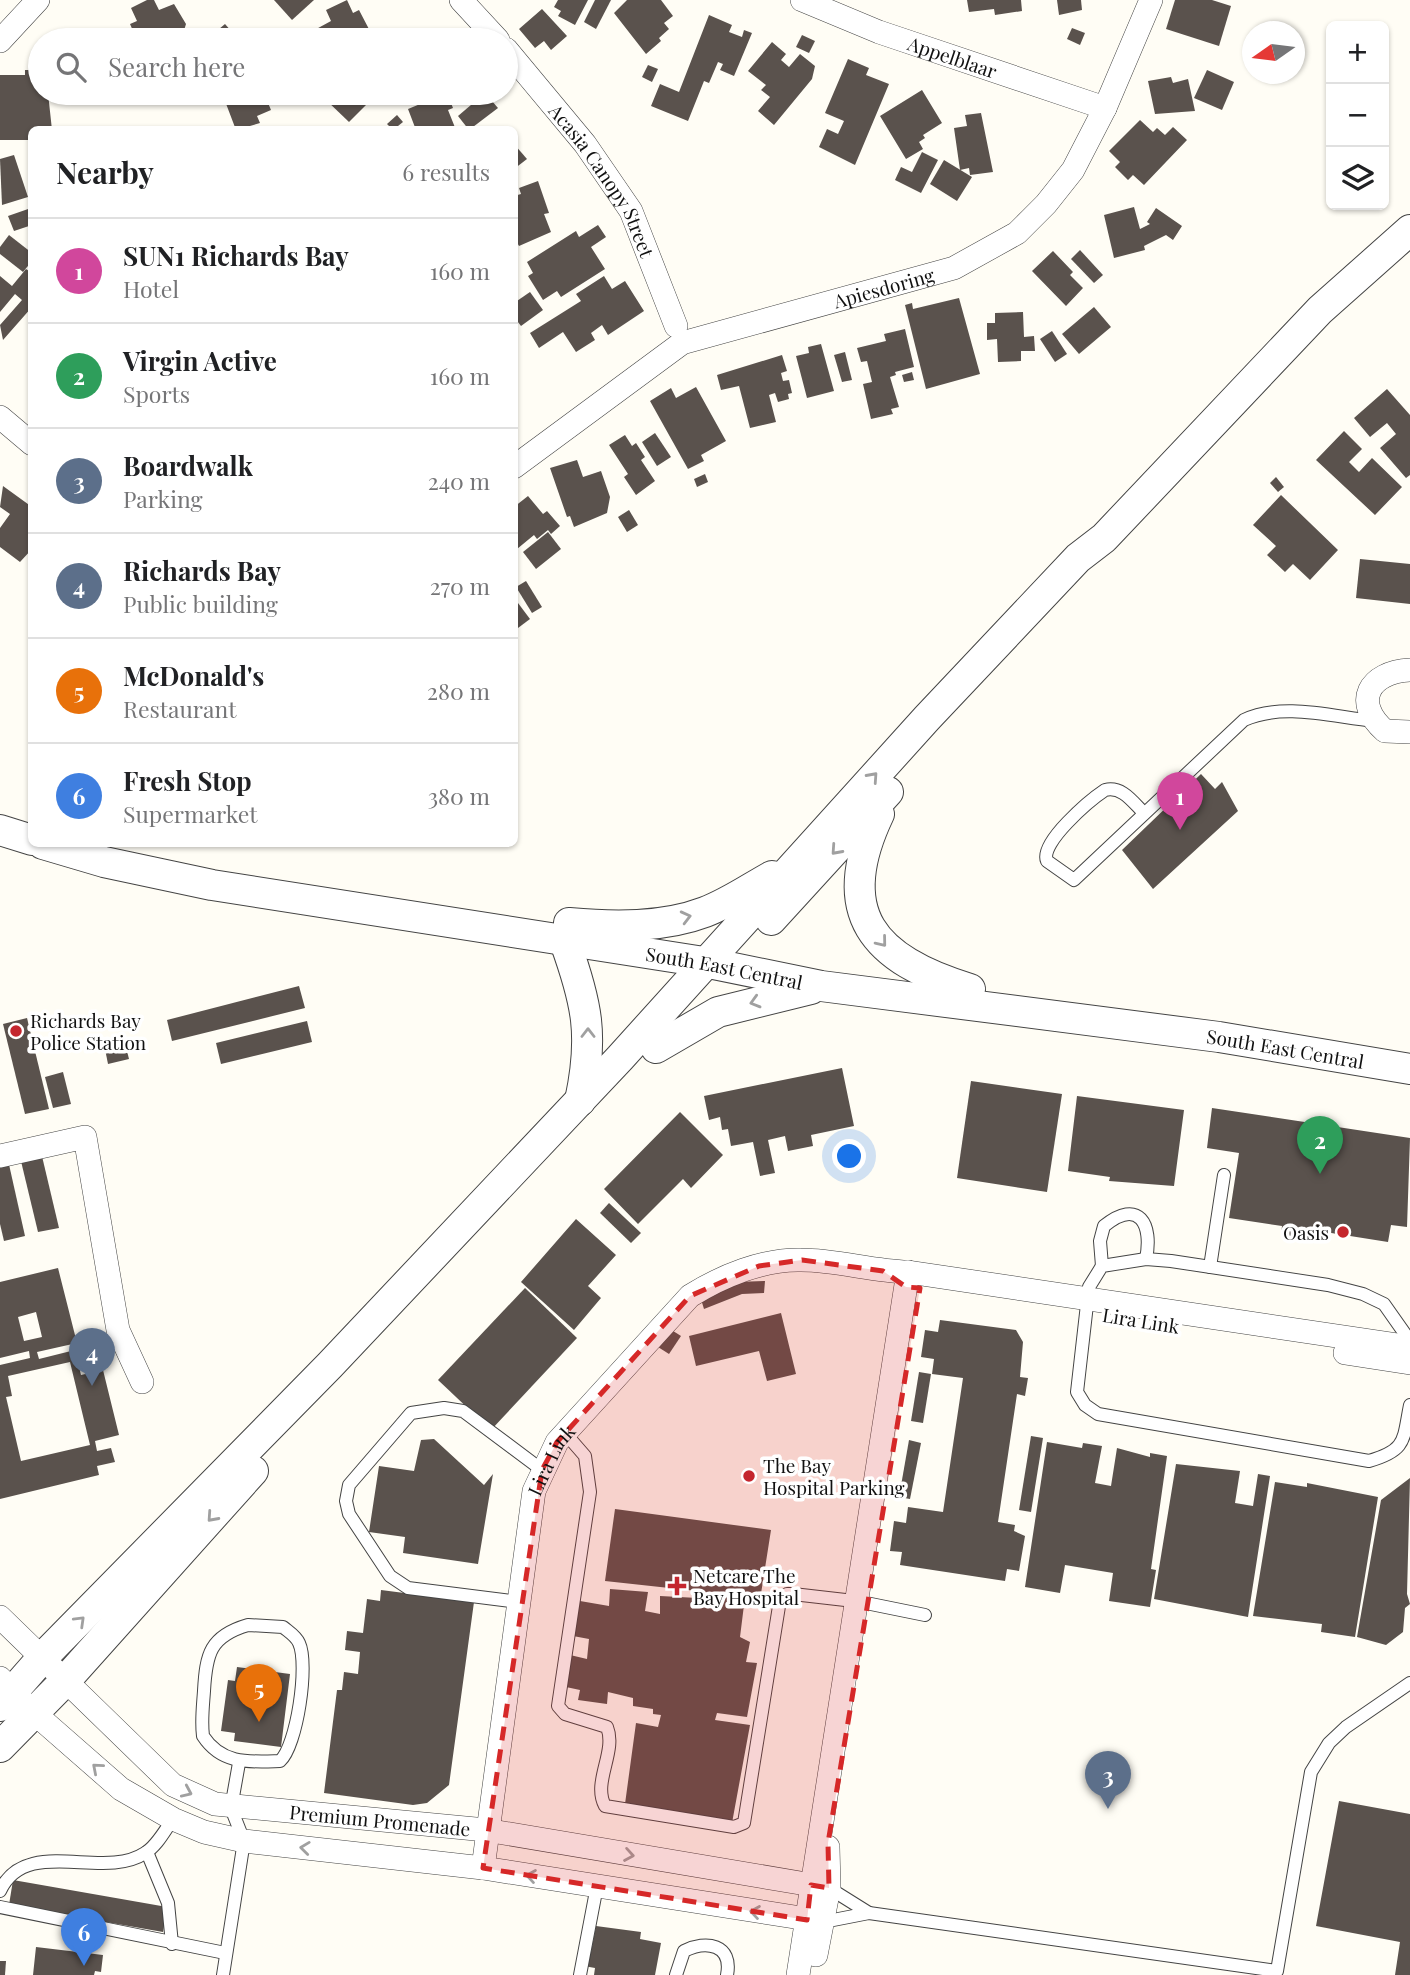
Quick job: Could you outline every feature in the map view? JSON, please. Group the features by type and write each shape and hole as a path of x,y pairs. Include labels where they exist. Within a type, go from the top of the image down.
{"street":[{"path":"0,41 38,0"},
{"path":"461,0 487,28"},
{"name":"Appelblaar","path":"802,0 880,32 1105,108"},
{"name":"Apiesdoring","path":"518,464 682,343 954,268 1017,233 1046,204 1073,170 1105,108 1151,0"},
{"name":"Acasia Canopy Street","path":"518,64 584,144 631,211 676,326"},
{"path":"11,1697 65,1681 279,1442 656,1048 792,866 1078,558 1104,538 1303,327 1410,230"},
{"path":"0,417 28,441"},
{"path":"0,1747 11,1697 43,1657 320,1375 580,1101 891,788 1086,566 1104,538"},
{"path":"1410,670 1390,672 1373,684 1367,706 1374,721 1385,731 1410,732"},
{"path":"891,788 864,846 859,865 859,895 867,919 881,943 902,961 925,974 970,989"},
{"path":"0,815 28,823"},
{"path":"0,830 28,839"},
{"name":"South East Central","path":"53,847 104,862 212,885 567,933 612,936 722,957 970,989 1410,1052"},
{"name":"South East Central","path":"108,847 214,873 567,933"},
{"path":"580,1101 588,1058 588,1018 567,933 681,919 705,912 792,866"},
{"name":"South East Central","path":"722,957 821,986 1219,1037 1410,1069"},
{"path":"656,1048 718,1012 821,986"},
{"path":"0,1156 85,1136 118,1330 142,1382"},
{"name":"Lira Link","path":"482,1868 534,1491 542,1470 565,1433 690,1296 709,1284 759,1266 802,1260 883,1271 914,1280 1088,1305 1410,1347"},
{"path":"860,1602 911,1336 914,1280"},
{"path":"813,1975 815,1921 860,1602 914,1280"},
{"name":"Lira Link","path":"1088,1305 1410,1363"},
{"name":"Premium Promenade","path":"0,1617 173,1786 231,1808 486,1830 820,1887"},
{"name":"Premium Promenade","path":"11,1697 121,1789 173,1819 204,1832 244,1841 482,1868 815,1921"},
{"path":"798,1975 815,1921"}],"lane":[{"path":"1143,813 1124,793 1113,788 1105,790 1056,835 1047,847 1047,860 1074,880 1244,720 1258,713 1283,711 1374,721"},
{"path":"1210,1267 1224,1175"},
{"name":"Lira Link","path":"1088,1305 1093,1276 1102,1266 1100,1241 1104,1226 1125,1214 1135,1214 1144,1221 1150,1234 1146,1259"},
{"path":"1102,1266 1146,1259 1276,1275 1363,1294 1384,1304 1410,1341"},
{"path":"1088,1305 1077,1392 1085,1405 1098,1414 1369,1461 1390,1455 1407,1445 1410,1405"},
{"path":"519,1602 408,1587 399,1582 390,1576 349,1514 346,1501 349,1485 411,1413 424,1409 463,1411 542,1470"},
{"path":"565,1433 585,1456 590,1492 558,1706 570,1716 607,1727 609,1740 600,1795 605,1806 734,1827 744,1824 780,1600 787,1594 860,1602 925,1615"},
{"path":"248,1625 283,1627 300,1644 304,1666 291,1746 280,1761 239,1763 209,1745 203,1736 205,1663 210,1650 229,1631 248,1625"},
{"path":"815,1921 869,1913 1277,1971 1315,1763 1346,1727 1410,1683"},
{"path":"223,1975 244,1841 231,1808 239,1763"},
{"path":"0,1891 10,1874 31,1864 122,1862 147,1852 173,1819"},
{"path":"147,1852 168,1903 172,1944"},
{"path":"580,1975 597,1886"},
{"path":"820,1887 869,1913"},
{"path":"0,1907 225,1953"},
{"path":"676,1975 684,1951 703,1943 714,1945 723,1952 727,1975"}],"highlighted area":[{"path":"802,1260 883,1271 906,1287 920,1288 828,1843 829,1888 811,1885 807,1920 483,1868 542,1470 557,1442 690,1296 759,1266"}],"building":[{"path":"147,0 154,0 159,10 174,4 186,24 185,28 132,28 130,24 137,21 131,8"},
{"path":"274,0 314,0 292,20"},
{"path":"347,0 353,13 359,10 368,28 318,28 331,21 326,10"},
{"path":"558,0 588,0 575,25 558,16 561,11 554,7"},
{"path":"595,0 611,0 596,29 584,22"},
{"path":"627,0 661,0 673,16 664,23 669,29 659,38 661,41 646,54 614,13"},
{"path":"967,0 1021,0 1022,11 995,15 994,9 969,12"},
{"path":"1057,0 1081,0 1082,10 1059,15"},
{"path":"1175,0 1212,0 1231,6 1219,46 1166,29"},
{"path":"542,9 567,36 551,50 544,41 535,48 519,29"},
{"path":"709,15 732,25 729,32 742,37 744,30 752,33 734,76 720,70 723,64 718,62 709,83 704,81 688,121 651,106 660,84 679,92"},
{"path":"1072,28 1085,33 1080,45 1067,39"},
{"path":"802,35 815,41 809,53 796,47"},
{"path":"772,42 786,54 781,60 789,67 800,54 815,66 812,79 774,125 758,111 770,97 761,90 766,85 748,71"},
{"path":"848,59 869,68 866,75 889,84 855,165 819,147 827,129 838,134 844,121 825,113"},
{"path":"648,65 658,69 652,82 642,77"},
{"path":"25,70 28,70 28,105 49,105 52,126 28,126 28,140 0,140 0,75 25,75"},
{"path":"1207,70 1234,82 1222,110 1194,98"},
{"path":"1171,77 1173,83 1188,79 1195,111 1155,114 1148,81"},
{"path":"922,90 942,123 923,135 925,138 919,142 923,149 906,159 880,116"},
{"path":"227,105 269,105 271,110 257,116 260,123 234,126"},
{"path":"331,105 366,105 349,122"},
{"path":"418,105 452,105 453,108 448,110 454,126 414,126 408,109"},
{"path":"471,105 495,105 498,108 474,126 466,126 458,116"},
{"path":"981,113 993,172 970,175 969,168 960,170 954,128 967,126 965,115"},
{"path":"397,115 403,122 398,126 387,124"},
{"path":"1140,120 1153,132 1157,128 1165,135 1173,127 1187,140 1144,185 1133,175 1128,180 1115,167 1120,162 1109,151"},
{"path":"518,149 527,159 518,166"},
{"path":"922,152 938,160 921,193 895,180 901,167 912,172"},
{"path":"14,155 28,197 2,205 0,159"},
{"path":"944,160 972,177 957,201 930,184"},
{"path":"538,181 549,213 544,214 551,232 519,246 518,195 521,194 519,188"},
{"path":"1134,207 1140,229 1150,224 1147,222 1156,208 1182,226 1173,240 1166,235 1144,246 1145,250 1114,258 1104,215"},
{"path":"28,209 28,226 14,231 8,216"},
{"path":"598,225 606,237 591,247 605,269 561,297 557,291 543,300 528,276 533,273 527,262 576,231 579,237"},
{"path":"9,235 28,250 28,266 23,272 0,254 0,247"},
{"path":"1080,250 1103,275 1094,283 1071,259"},
{"path":"1053,251 1073,272 1070,275 1083,288 1066,306 1032,271"},
{"path":"26,269 28,270 28,312 3,340 0,325 22,300 15,294 0,312 0,276 12,286"},
{"path":"604,276 612,289 625,281 644,311 608,335 602,325 591,333 595,340 576,352 563,332 539,348 530,333 581,301 576,294"},
{"path":"530,292 543,310 521,326 518,322 518,300"},
{"path":"959,298 980,374 926,389 905,305 912,303 913,309"},
{"path":"1094,307 1111,327 1079,354 1062,334"},
{"path":"1023,312 1024,337 1034,336 1035,351 1021,351 1021,361 998,362 997,339 987,340 987,323 995,323 995,313"},
{"path":"905,329 914,367 895,372 896,375 890,377 899,407 891,409 893,414 871,419 863,384 872,382 867,361 861,362 857,348 886,341 884,334"},
{"path":"1052,331 1067,354 1055,362 1040,339"},
{"path":"821,344 834,391 807,398 796,356 809,353 808,347"},
{"path":"845,352 852,380 842,382 834,355"},
{"path":"782,355 787,371 781,373 783,381 789,380 792,393 788,394 789,399 778,402 775,393 769,395 776,422 750,428 739,386 721,390 717,375"},
{"path":"912,372 914,380 904,382 902,375"},
{"path":"696,387 726,441 701,455 704,461 688,469 650,401 671,388 676,398"},
{"path":"1387,389 1410,415 1410,475 1406,478 1380,448 1396,434 1387,423 1370,437 1354,418"},
{"path":"1344,431 1362,449 1349,462 1359,472 1372,458 1402,487 1375,515 1316,460"},
{"path":"655,433 671,457 657,466 642,442"},
{"path":"625,435 632,446 636,443 645,457 641,460 655,481 636,495 624,477 628,474 609,445"},
{"path":"577,460 583,477 601,471 610,497 607,513 574,527 570,516 567,517 550,468"},
{"path":"705,474 708,482 697,487 694,479"},
{"path":"1276,477 1284,487 1278,492 1270,483"},
{"path":"3,486 28,504 28,553 20,562 0,547 0,528 10,514 0,507"},
{"path":"1281,495 1338,550 1310,580 1293,564 1285,572 1267,555 1276,546 1253,525"},
{"path":"528,496 543,514 547,511 560,526 551,534 548,530 537,539 534,535 518,548 518,504"},
{"path":"629,510 638,525 627,532 618,517"},
{"path":"548,532 561,549 536,569 523,552"},
{"path":"1360,559 1410,564 1410,604 1356,598"},
{"path":"526,581 542,607 532,613 518,586"},
{"path":"518,603 530,619 518,628"},
{"path":"1201,774 1215,789 1222,782 1238,811 1153,889 1122,850"},
{"path":"299,986 305,1008 172,1041 167,1020"},
{"path":"27,1018 49,1109 25,1114 3,1024"},
{"path":"307,1021 312,1042 221,1064 216,1043"},
{"path":"124,1039 129,1059 108,1064 104,1044"},
{"path":"842,1068 854,1126 811,1135 813,1146 788,1151 785,1136 768,1140 775,1173 760,1176 753,1142 731,1146 728,1129 722,1130 720,1117 709,1120 704,1096"},
{"path":"63,1072 71,1104 53,1108 45,1077"},
{"path":"971,1081 1062,1094 1047,1192 957,1178"},
{"path":"1077,1096 1184,1110 1174,1186 1109,1181 1110,1177 1068,1171"},
{"path":"1212,1108 1410,1138 1407,1227 1391,1225 1388,1242 1306,1229 1305,1238 1281,1235 1282,1226 1229,1218 1239,1153 1207,1148"},
{"path":"680,1112 723,1155 691,1188 683,1179 638,1224 604,1189"},
{"path":"41,1152 59,1228 38,1232 20,1157"},
{"path":"8,1160 25,1236 4,1241 0,1224 0,1162"},
{"path":"609,1203 641,1233 631,1243 600,1213"},
{"path":"576,1219 616,1255 588,1286 601,1298 574,1330 521,1282"},
{"path":"58,1268 77,1343 37,1352 39,1359 75,1350 81,1375 103,1370 119,1435 95,1441 97,1451 111,1448 115,1462 97,1466 99,1475 0,1499 0,1365 30,1358 29,1351 0,1358 0,1282","holes":["36,1312 42,1337 24,1341 18,1317","70,1362 90,1445 21,1461 6,1397 12,1396 8,1376"]},
{"path":"765,1281 764,1293 742,1294 704,1309 700,1296 736,1282"},
{"path":"525,1288 577,1338 491,1430 438,1380"},
{"path":"781,1313 796,1374 767,1381 759,1351 696,1366 689,1336"},
{"path":"940,1320 1016,1330 1023,1342 1020,1377 1028,1378 1025,1396 1017,1394 998,1522 1015,1525 1014,1531 1025,1536 1019,1571 1007,1569 1005,1581 900,1565 902,1552 890,1551 894,1521 906,1523 908,1507 943,1512 963,1378 932,1374 934,1359 921,1357 925,1330 938,1332"},
{"path":"670,1329 681,1336 669,1354 658,1347"},
{"path":"919,1372 931,1374 923,1423 911,1421"},
{"path":"1031,1436 1043,1438 1031,1512 1019,1510"},
{"path":"434,1439 484,1485 493,1474 478,1564 403,1553 405,1537 369,1532 379,1466 414,1471 421,1440"},
{"path":"909,1440 921,1443 910,1499 899,1497"},
{"path":"1047,1442 1082,1448 1083,1443 1102,1446 1095,1483 1111,1486 1117,1448 1150,1457 1150,1453 1167,1456 1151,1569 1156,1570 1150,1607 1109,1601 1113,1573 1065,1565 1060,1593 1025,1587"},
{"path":"1176,1464 1240,1471 1235,1503 1253,1506 1258,1474 1270,1476 1248,1617 1154,1599"},
{"path":"1410,1478 1407,1594 1410,1604 1405,1608 1403,1632 1386,1645 1357,1637 1381,1500"},
{"path":"1275,1482 1307,1487 1307,1483 1378,1497 1355,1637 1321,1632 1322,1624 1253,1616"},
{"path":"615,1509 771,1530 760,1600 745,1597 740,1637 750,1642 746,1662 757,1663 747,1717 717,1713 715,1720 750,1725 732,1823 625,1804 636,1723 658,1727 661,1715 653,1714 653,1709 633,1706 633,1698 608,1692 607,1704 578,1700 580,1690 566,1687 570,1655 587,1659 589,1639 573,1636 580,1601 609,1606 610,1589 648,1592 645,1611 660,1614 660,1596 698,1598 706,1592 605,1581"},
{"path":"381,1590 474,1602 449,1785 427,1803 413,1805 324,1793 337,1690 342,1690 344,1672 358,1674 360,1652 345,1650 347,1631 363,1633 367,1599 380,1601"},
{"path":"237,1667 290,1674 281,1747 234,1741 235,1733 221,1731 228,1680 235,1681"},
{"path":"1339,1801 1410,1814 1410,1975 1395,1975 1400,1942 1316,1926"},
{"path":"13,1880 167,1907 163,1932 9,1905"},
{"path":"596,1926 641,1932 640,1939 661,1943 655,1975 594,1975 595,1968 584,1966 587,1951 591,1952"},
{"path":"36,1947 103,1955 101,1972 95,1971 94,1975 33,1975"},
{"path":"0,1961 6,1961 5,1975 0,1975"}],"place":[{"name":"SUN1 Richards Bay","path":"1180,830"},
{"name":"Richards Bay Police Station","path":"16,1031"},
{"name":"Virgin Active","path":"1320,1174"},
{"name":"Oasis","path":"1343,1232"},
{"name":"Richards Bay","path":"92,1386"},
{"name":"The Bay Hospital Parking","path":"749,1476"},
{"name":"Netcare The Bay Hospital","path":"677,1586"},
{"name":"McDonald's","path":"259,1722"},
{"name":"Boardwalk","path":"1108,1809"},
{"name":"Fresh Stop","path":"84,1966"}]}
